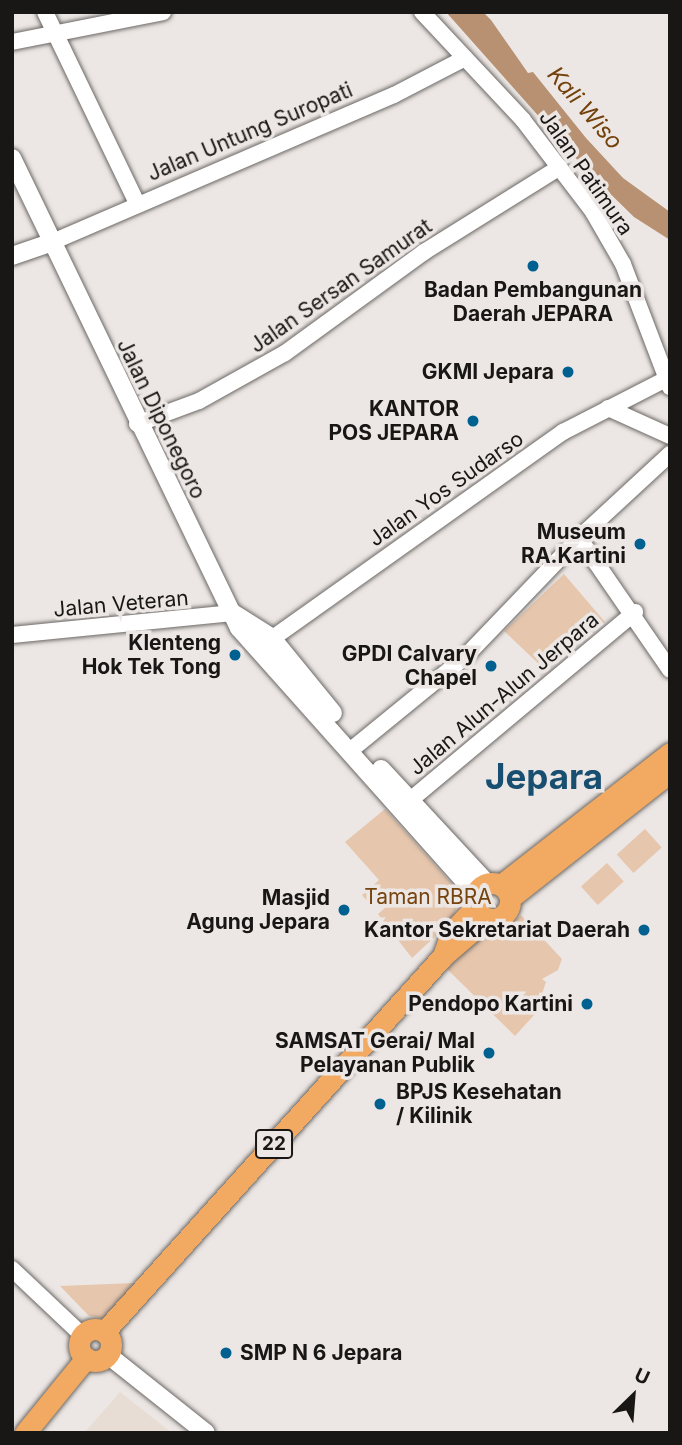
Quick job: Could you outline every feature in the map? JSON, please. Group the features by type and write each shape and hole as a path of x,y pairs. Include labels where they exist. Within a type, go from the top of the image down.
{"highway":[{"name":"22","path":"104,1332 443,956 489,897 670,752"},
{"name":"22","path":"489,897 670,772"},
{"path":"93,1329 104,1332 111,1342 108,1354 97,1361 86,1358 78,1348 82,1335 93,1329"},
{"path":"24,1433 86,1358"}],"main road":[{"name":"Jalan Diponegoro","path":"12,158 137,424 233,613"},
{"path":"12,256 50,243"},
{"path":"233,613 265,643 489,897"},
{"path":"108,1354 206,1433"}],"street":[{"path":"45,12 137,203"},
{"path":"12,42 53,30 163,12"},
{"name":"Jalan Patimura","path":"422,12 560,167 623,264 669,381"},
{"name":"Jalan Untung Suropati","path":"50,243 137,203 394,95 465,58"},
{"name":"Jalan Sersan Samurat","path":"137,424 199,401 285,353 424,252 560,167"},
{"name":"Jalan Yos Sudarso","path":"265,643 563,432 608,408 669,381"},
{"path":"608,408 670,436"},
{"path":"354,746 464,659 579,538 670,454"},
{"path":"579,538 635,612 670,670"},
{"name":"Jalan Alun-Alun Jerpara","path":"405,804 635,612"},
{"name":"Jalan Veteran","path":"12,635 233,613"},
{"path":"12,1269 82,1335"}],"shaded area":[{"path":"446,12 483,12 491,20 528,73 533,72 586,138 623,178 670,212 670,240 634,217 590,174"},
{"path":"120,1392 172,1433 84,1433"}],"green space":[{"path":"564,574 605,622 542,667 504,631"},
{"name":"Taman RBRA","path":"385,809 453,885 458,903 452,921 412,958 378,914 386,907 376,896 368,902 362,895 379,880 345,842"},
{"path":"645,829 662,848 633,873 617,854"},
{"path":"607,863 624,882 598,905 581,886"},
{"path":"521,915 562,959 558,970 542,979 546,982 535,1014 515,1036 447,969 476,939 495,939"},
{"path":"160,1282 119,1322 89,1316 60,1286"}],"place":[{"name":"Badan Pembangunan Daerah JEPARA","path":"533,266"},
{"name":"GKMI Jepara","path":"568,372"},
{"name":"KANTOR POS JEPARA","path":"473,421"},
{"name":"Museum RA.Kartini","path":"640,544"},
{"name":"Klenteng Hok Tek Tong","path":"235,655"},
{"name":"GPDI Calvary Chapel","path":"491,666"},
{"name":"Masjid Agung Jepara","path":"344,910"},
{"name":"Kantor Sekretariat Daerah","path":"644,930"},
{"name":"Pendopo Kartini","path":"587,1004"},
{"name":"SAMSAT Gerai/ Mal Pelayanan Publik","path":"489,1053"},
{"name":"BPJS Kesehatan / Kilinik","path":"380,1104"},
{"name":"SMP N 6 Jepara","path":"226,1353"}],"district":[{"name":"Jepara","path":"544,776"}],"water label":[{"name":"Kali Wiso","path":"585,108"}]}
